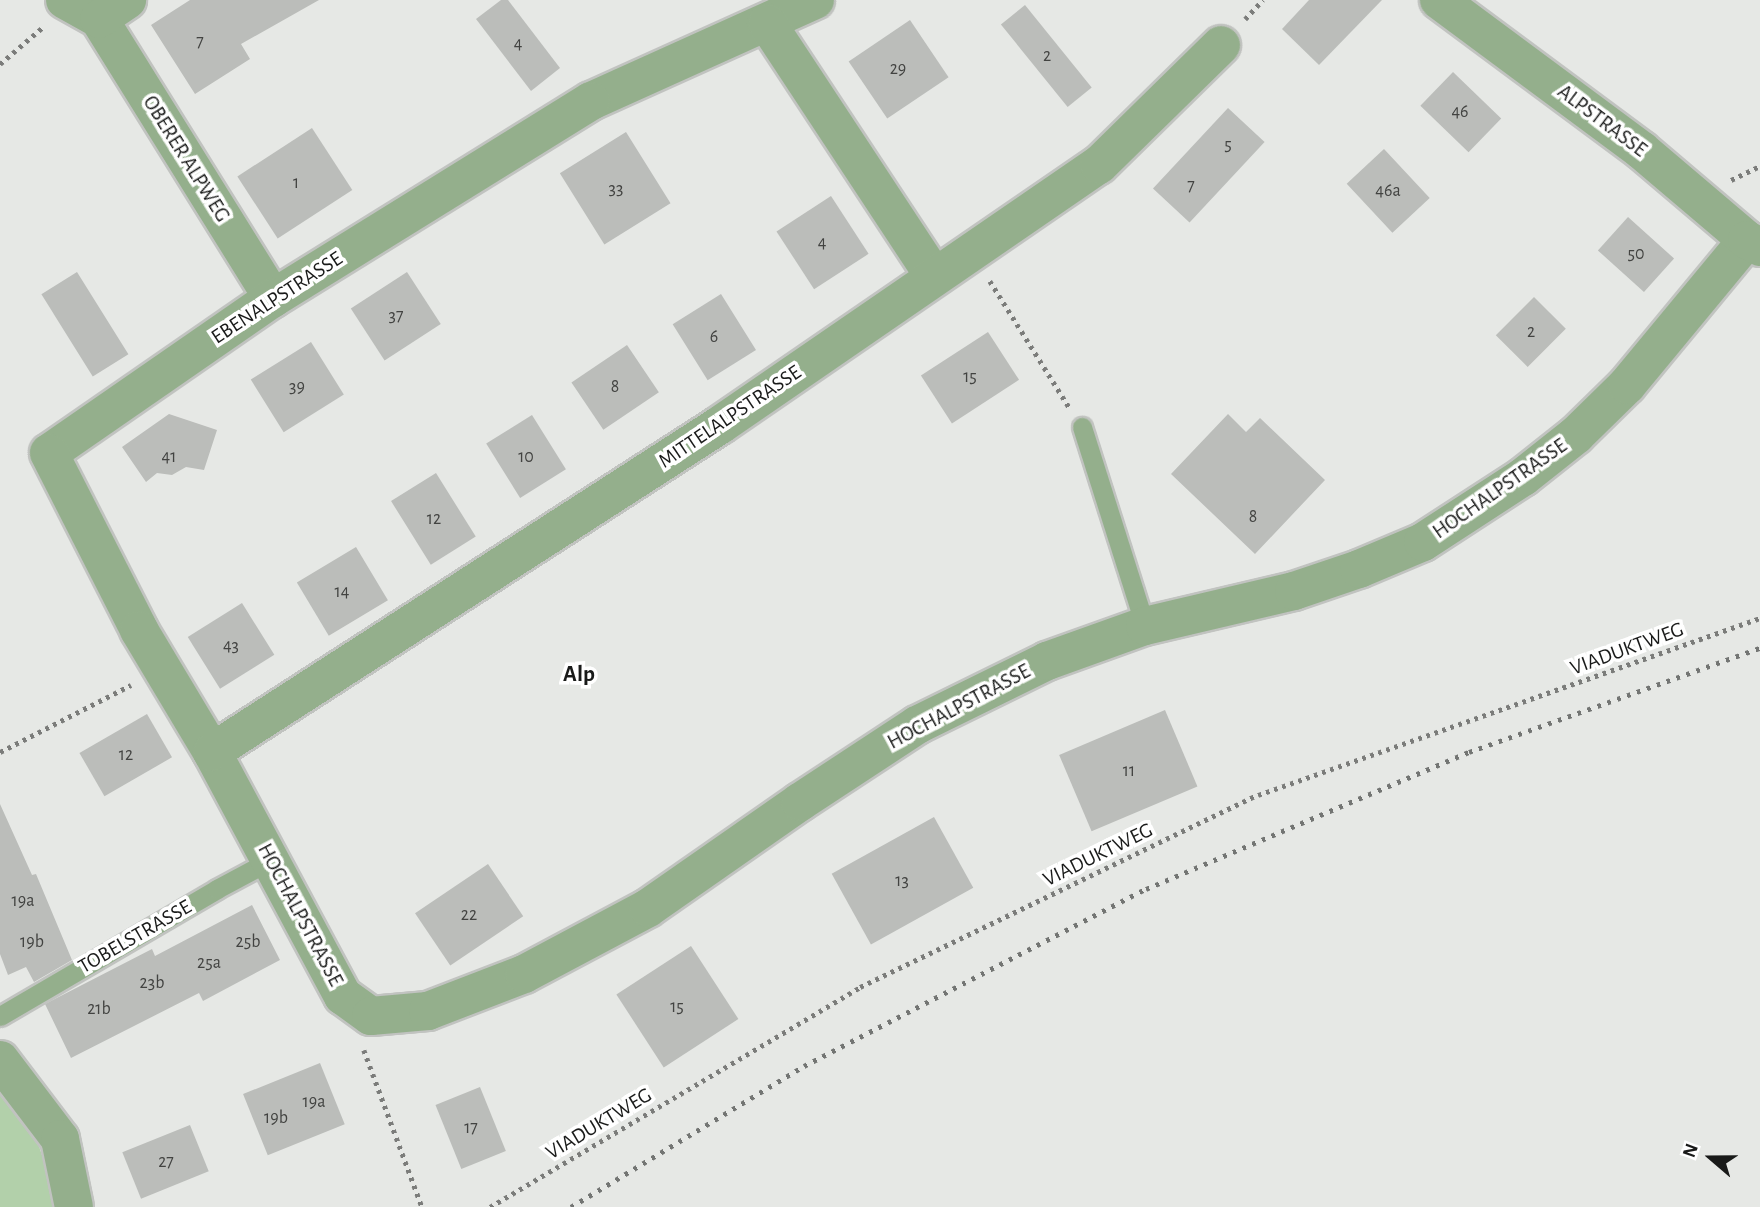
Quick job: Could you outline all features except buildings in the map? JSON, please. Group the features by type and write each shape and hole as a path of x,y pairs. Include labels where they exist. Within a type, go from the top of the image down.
{"street":[{"path":"65,0 113,10"},
{"name":"EBENALPSTRASSE","path":"212,752 160,670 49,453 273,298 592,101 815,0"},
{"name":"ALPSTRASSE","path":"1439,0 1641,150 1754,244"},
{"name":"OBERER ALPWEG","path":"113,10 273,298"},
{"path":"767,23 934,276"},
{"name":"MITTELALPSTRASSE","path":"212,752 720,425 1099,165 1221,45"},
{"name":"HOCHALPSTRASSE","path":"212,752 343,996 371,1016 428,1011 524,974 648,908 800,802 917,725 1047,661 1145,626 1294,591 1359,569 1423,542 1479,508 1576,435 1627,385 1754,244"},
{"path":"0,1060 61,1139 74,1207"}],"lane":[{"path":"1082,427 1145,626"},
{"name":"TOBELSTRASSE","path":"0,1016 216,889 271,860"}],"path":[{"path":"971,251 1082,427"},
{"name":"VIADUKTWEG","path":"490,1207 860,987 1258,795 1760,618"},
{"path":"0,752 160,670"},
{"path":"362,1045 422,1207"}],"green space":[{"path":"0,1091 38,1143 59,1207 0,1207"}],"railway":[{"path":"571,1207 804,1066 1146,889 1469,752 1760,648"}],"district":[{"name":"Alp","path":"579,675"}]}
